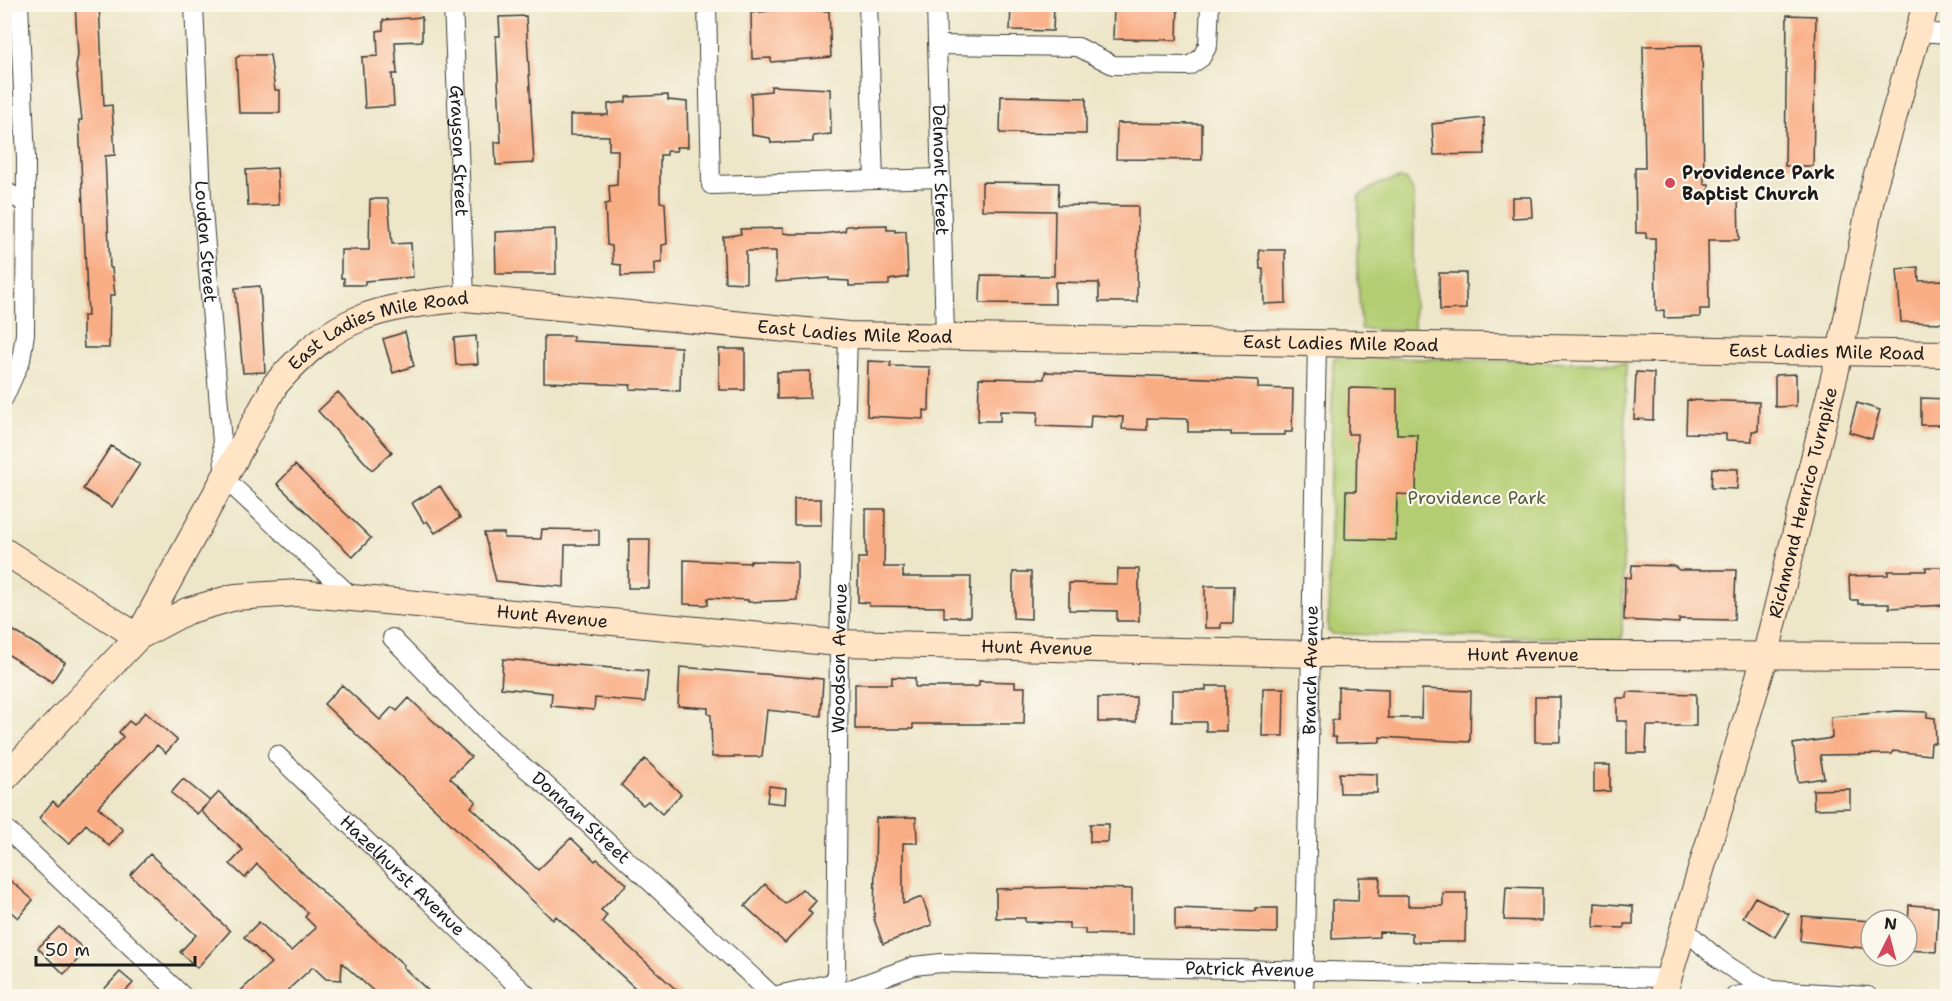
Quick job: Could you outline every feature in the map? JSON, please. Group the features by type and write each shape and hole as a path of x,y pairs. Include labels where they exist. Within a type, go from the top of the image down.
{"street":[{"path":"4,398 21,360 25,334 26,204 20,4"},
{"name":"Loudon Street","path":"194,4 202,198 225,479"},
{"name":"Grayson Street","path":"453,4 465,298"},
{"path":"707,4 711,185 940,178"},
{"path":"868,4 874,180"},
{"name":"Delmont Street","path":"936,4 945,336"},
{"path":"938,45 1078,46 1113,65 1189,66 1201,58 1208,45 1210,4"},
{"name":"Richmond Henrico Turnpike","path":"1665,987 1766,657 1840,353 1874,185 1926,4"},
{"path":"1918,32 1947,34"},
{"path":"4,190 26,204"},
{"name":"East Ladies Mile Road","path":"4,779 138,637 275,385 302,354 333,331 370,312 405,305 465,298 848,335 1947,354"},
{"name":"Woodson Avenue","path":"837,990 839,643 848,335"},
{"name":"Branch Avenue","path":"1304,996 1317,344"},
{"path":"225,479 351,596"},
{"path":"4,551 138,637"},
{"name":"Hunt Avenue","path":"138,637 187,611 235,597 298,592 839,643 1311,654 1947,656"},
{"name":"Donnan Street","path":"392,638 493,741 547,786 773,996"},
{"name":"Hazelhurst Avenue","path":"277,755 528,996"},
{"path":"4,827 183,996"},
{"path":"1683,927 1712,957 1738,974 1772,990"},
{"name":"Patrick Avenue","path":"773,996 837,990 914,966 941,963 1304,970 1665,987"},
{"path":"1735,996 1772,990 1868,996"}],"green space":[{"path":"1406,179 1414,193 1414,331 1361,329 1357,262 1359,196 1379,184"},
{"name":"Providence Park","path":"1335,357 1626,363 1622,639 1333,634 1328,631 1333,362"}],"building":[{"path":"75,4 99,4 104,106 112,105 115,155 105,156 110,268 112,268 115,295 110,295 109,348 84,348 83,316 88,316 79,120 82,120 76,66 78,55"},
{"path":"1011,4 1054,4 1053,31 1010,30"},
{"path":"1114,4 1178,4 1177,40 1113,39"},
{"path":"811,5 811,10 829,11 831,57 771,62 771,58 752,59 751,13 769,11 768,7"},
{"path":"1787,15 1816,16 1813,166 1785,166"},
{"path":"526,16 534,163 496,165 495,142 501,142 496,36 500,36 499,17"},
{"path":"422,17 422,41 395,42 397,74 392,74 394,106 365,108 362,57 378,56 377,31 383,30 383,20"},
{"name":"Providence Park Baptist Church","path":"1702,45 1704,184 1709,184 1709,191 1721,190 1721,196 1738,196 1739,240 1708,240 1709,309 1700,309 1700,317 1664,318 1664,310 1656,311 1655,238 1646,238 1646,233 1636,233 1635,168 1645,168 1643,46"},
{"path":"241,55 270,55 275,90 280,90 280,113 239,113 236,58"},
{"path":"771,86 830,89 831,134 813,136 813,142 771,143 770,138 752,135 751,93 771,91"},
{"path":"668,95 668,100 687,102 688,147 676,147 677,151 667,151 667,155 660,155 660,202 665,203 667,244 662,245 662,263 655,263 655,275 621,276 621,265 613,264 612,246 607,245 605,204 610,203 609,186 617,185 618,150 609,150 609,136 570,135 570,115 608,115 608,104 626,102 626,97"},
{"path":"1001,96 1086,98 1086,134 1000,133"},
{"path":"1484,118 1485,154 1434,155 1432,124"},
{"path":"1117,123 1202,124 1202,160 1116,159"},
{"path":"277,168 279,205 248,206 246,170"},
{"path":"982,182 1059,183 1058,205 1138,206 1137,302 1099,302 1099,283 1055,282 1055,304 980,303 981,275 1054,276 1055,211 982,210"},
{"path":"1512,197 1531,197 1532,217 1512,218"},
{"path":"370,199 388,199 392,244 411,243 413,277 365,281 365,285 344,285 344,278 341,278 341,250 369,250"},
{"path":"887,225 887,230 906,231 908,277 889,280 889,285 849,286 849,281 829,280 829,278 776,282 776,251 746,251 746,283 725,282 723,237 741,234 740,229 783,228 783,233 821,234 845,231 846,226"},
{"path":"555,229 556,274 496,274 495,232"},
{"path":"1259,250 1285,250 1286,303 1264,304 1263,269 1260,269"},
{"path":"1918,267 1919,281 1945,280 1947,323 1901,322 1897,269"},
{"path":"1439,273 1466,273 1466,309 1440,310"},
{"path":"260,286 265,372 243,373 235,288"},
{"path":"405,332 414,366 393,373 383,339"},
{"path":"476,336 478,364 456,365 454,338"},
{"path":"544,336 573,336 573,341 681,347 680,391 630,389 631,385 544,382"},
{"path":"719,349 745,349 745,390 719,390"},
{"path":"868,361 891,362 890,366 930,367 929,411 924,410 924,419 867,416"},
{"path":"810,371 810,398 777,399 777,372"},
{"path":"1045,372 1258,380 1258,388 1293,389 1292,432 1285,432 1285,435 1231,435 1231,432 1188,432 1188,419 1147,418 1147,430 1122,429 1123,417 1091,415 1090,428 1037,426 1038,412 1000,411 1000,421 978,421 979,378 1044,379"},
{"path":"1636,372 1654,373 1653,420 1634,419"},
{"path":"1796,374 1796,406 1775,407 1775,375"},
{"path":"1349,388 1397,389 1397,434 1417,434 1416,495 1397,494 1396,540 1345,539 1346,491 1356,491 1357,434 1348,434"},
{"path":"338,392 392,452 372,470 318,411"},
{"path":"1921,398 1947,399 1947,425 1921,425"},
{"path":"1687,400 1759,402 1758,431 1752,431 1752,441 1726,440 1726,434 1686,433"},
{"path":"1857,403 1880,410 1872,439 1849,432"},
{"path":"111,446 140,464 112,507 83,489"},
{"path":"295,465 371,538 353,557 277,484"},
{"path":"1712,468 1738,469 1737,489 1711,488"},
{"path":"440,486 460,518 435,533 427,521 424,523 412,503"},
{"path":"794,499 821,499 821,525 794,525"},
{"path":"866,509 885,509 884,567 903,567 903,577 971,577 970,617 944,617 944,607 869,606 869,603 858,602 858,558 866,558"},
{"path":"542,529 599,530 599,545 565,545 564,587 496,581 484,533 504,533 504,538 541,539"},
{"path":"629,539 650,539 649,588 628,588"},
{"path":"684,560 750,563 750,561 797,562 797,600 748,602 748,600 708,598 708,605 684,604"},
{"path":"1632,565 1674,566 1679,570 1736,570 1734,620 1679,619 1679,623 1624,620 1625,577 1631,578"},
{"path":"1926,567 1943,567 1944,576 1947,576 1947,605 1889,608 1889,604 1858,604 1858,600 1850,600 1849,576 1888,575 1888,571 1926,571"},
{"path":"1118,569 1139,569 1139,621 1117,621 1117,611 1069,610 1069,583 1117,584"},
{"path":"1013,572 1031,572 1031,619 1013,618"},
{"path":"1205,586 1234,586 1233,623 1221,623 1221,628 1205,628"},
{"path":"4,625 65,662 52,682 4,652"},
{"path":"503,659 648,671 645,702 595,698 594,710 551,706 552,693 501,688"},
{"path":"680,667 823,679 821,716 767,710 762,757 712,757 711,715 708,714 708,708 678,706"},
{"path":"892,677 915,678 915,687 974,687 979,686 979,681 1015,682 1015,687 1025,687 1024,724 913,724 913,729 855,729 855,684 892,684"},
{"path":"342,685 380,720 392,707 397,711 409,698 471,757 450,778 476,801 471,807 538,870 571,838 595,861 597,859 627,884 601,910 607,915 602,922 683,996 644,996 556,916 553,920 324,704"},
{"path":"1206,686 1226,686 1226,731 1206,731 1206,722 1172,722 1172,690 1206,690"},
{"path":"1338,687 1388,689 1388,718 1421,718 1422,689 1471,691 1470,742 1380,737 1380,742 1336,743 1336,737 1332,737 1332,720 1338,720"},
{"path":"1263,688 1284,688 1283,736 1262,736"},
{"path":"1627,692 1696,694 1696,726 1647,726 1646,753 1627,753 1627,721 1617,721 1617,698 1627,698"},
{"path":"1136,697 1136,722 1098,722 1098,698"},
{"path":"1535,697 1560,697 1560,742 1535,742"},
{"path":"1897,711 1927,712 1927,717 1935,718 1936,743 1931,743 1930,755 1893,751 1892,754 1820,755 1824,778 1798,782 1793,744 1832,738 1831,717"},
{"path":"145,712 177,740 166,753 157,745 98,807 123,830 109,846 86,824 69,844 39,818 53,801 58,806 123,737 119,732 129,721 134,725"},
{"path":"645,759 681,794 662,814 648,801 643,805 621,785"},
{"path":"1594,765 1610,765 1610,791 1594,792"},
{"path":"1339,773 1377,774 1377,793 1340,793"},
{"path":"183,779 210,801 197,814 171,793"},
{"path":"769,786 786,788 785,804 767,802"},
{"path":"1850,789 1850,808 1814,809 1813,790"},
{"path":"219,792 334,903 404,965 403,967 434,996 379,996 342,963 341,980 326,979 313,967 281,996 235,996 271,963 244,937 259,922 291,951 316,928 305,917 308,913 257,864 245,878 230,864 243,850 201,811"},
{"path":"916,817 917,843 903,843 903,904 922,897 932,925 883,944 874,919 876,818"},
{"path":"1090,824 1109,824 1108,842 1090,842"},
{"path":"150,854 230,931 197,968 180,952 196,935 130,875"},
{"path":"4,875 33,900 18,918 4,906"},
{"path":"1359,877 1380,877 1379,896 1408,896 1408,906 1443,906 1443,893 1466,893 1465,942 1412,942 1412,933 1379,932 1379,937 1332,939 1332,900 1358,901"},
{"path":"765,884 785,904 802,889 816,901 808,910 812,914 785,943 745,906"},
{"path":"1070,887 1132,889 1132,935 1085,934 1085,929 1069,929 1069,923 1025,922 1025,918 996,918 996,889"},
{"path":"1506,887 1542,888 1542,921 1504,920"},
{"path":"1755,897 1789,914 1775,937 1743,917"},
{"path":"1595,903 1633,906 1633,924 1624,924 1624,928 1594,927"},
{"path":"1909,905 1938,907 1936,952 1919,951 1919,908 1909,908"},
{"path":"1175,908 1255,911 1255,908 1277,908 1277,933 1175,930"},
{"path":"1802,916 1859,920 1859,948 1800,941"},
{"path":"59,927 86,951 64,974 38,948"},
{"path":"120,972 133,983 121,996 98,996"}],"place":[{"name":"Providence Park Baptist Church","path":"1670,183"}]}
